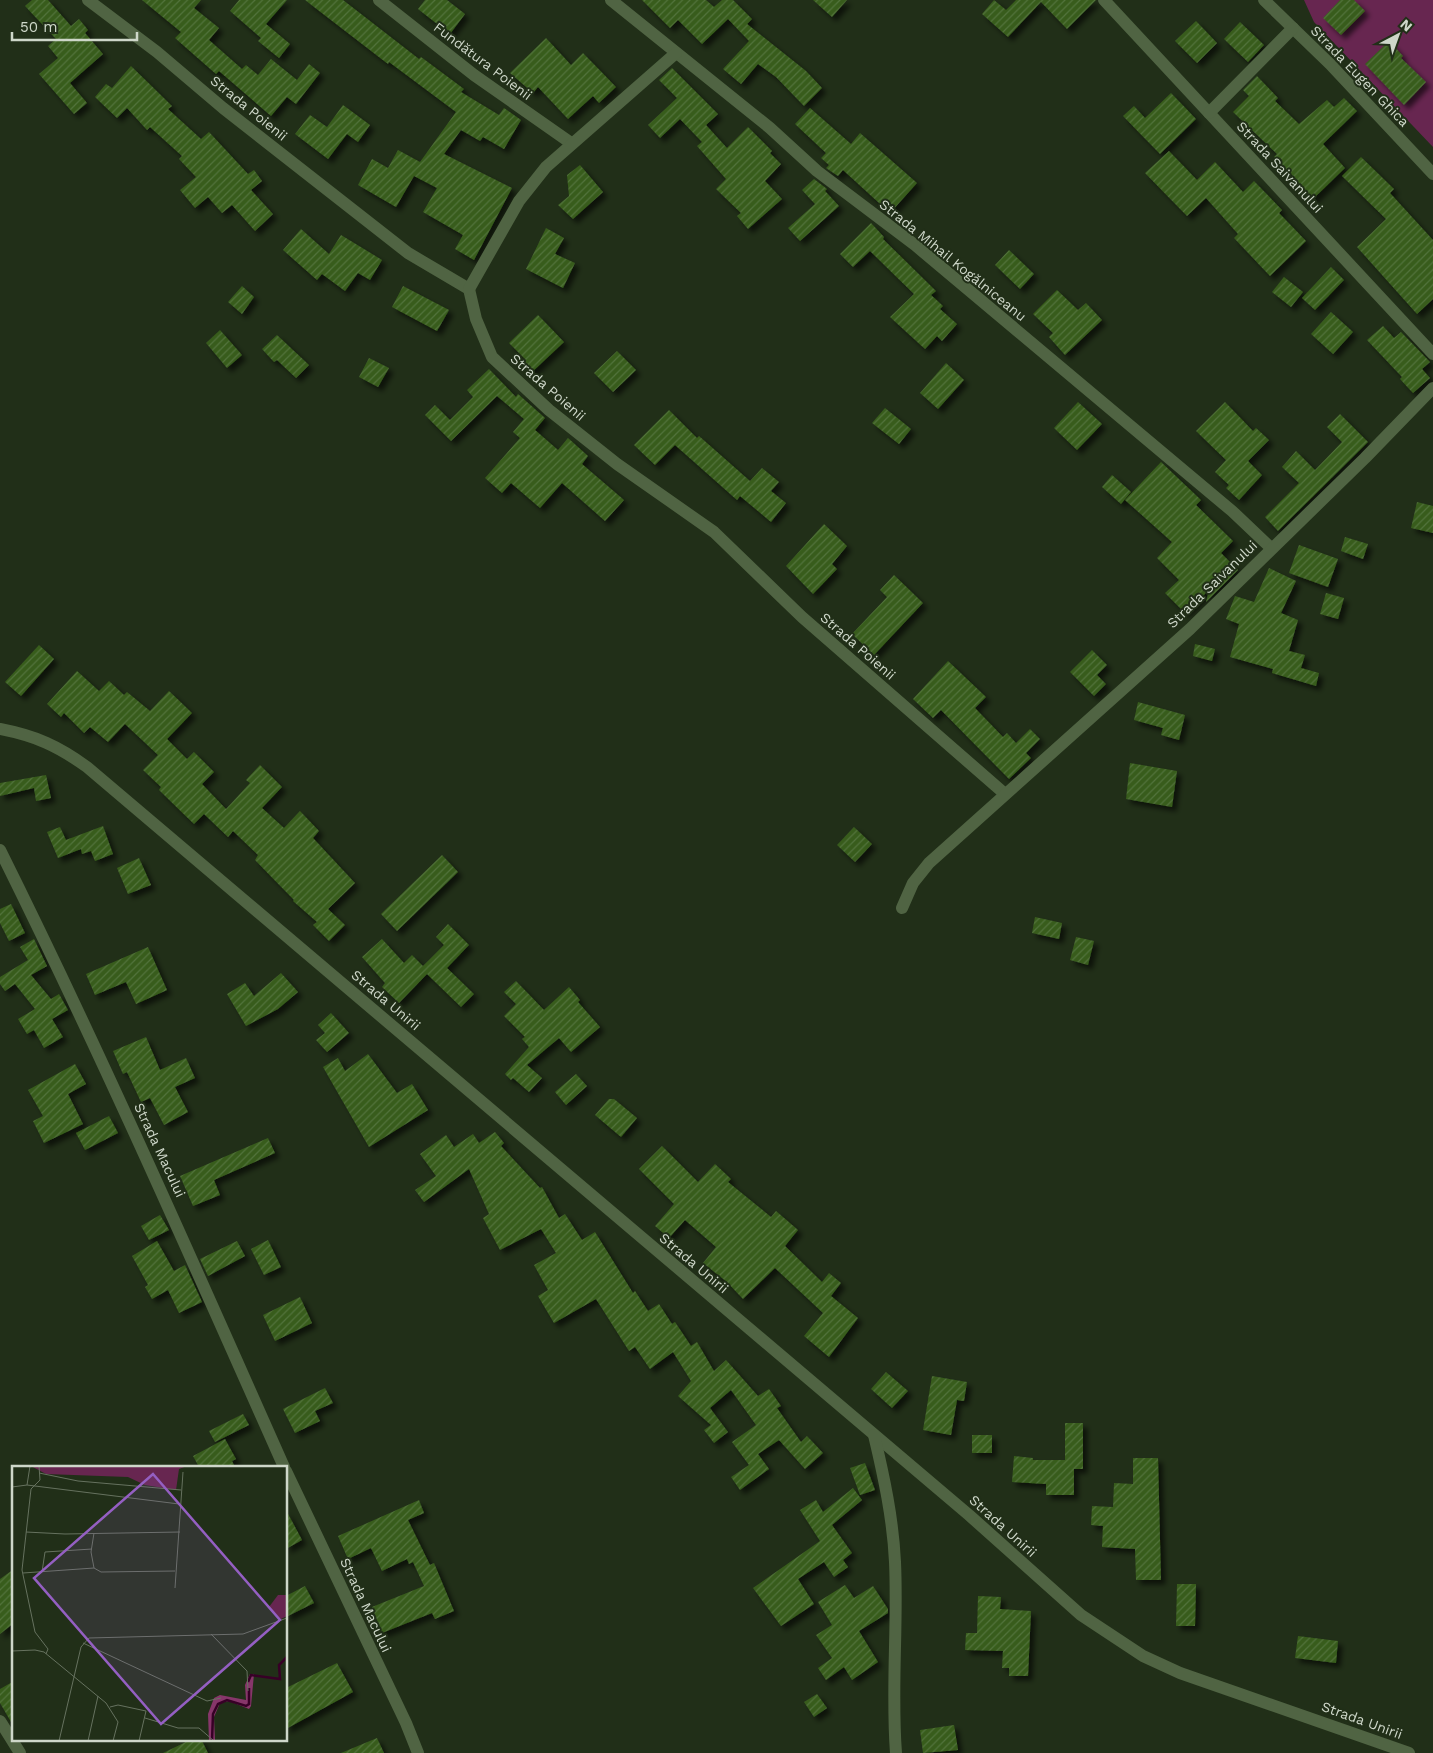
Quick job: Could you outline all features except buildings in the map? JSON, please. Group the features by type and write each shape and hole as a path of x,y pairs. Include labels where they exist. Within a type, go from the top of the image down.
{"street":[{"name":"Fundătura Poienii","path":"379,0 474,75 571,143"},
{"name":"Strada Mihail Kogălniceanu","path":"611,0 770,128 817,171 915,245 1232,511 1271,548"},
{"name":"Strada Saivanului","path":"1104,0 1433,354"},
{"name":"Strada Eugen Ghica","path":"1264,0 1330,64 1433,174"},
{"name":"Strada Poienii","path":"97,2 408,253 469,289 476,319 492,358 549,410 609,458 714,532 802,617 1005,794"},
{"path":"1209,113 1293,28"},
{"path":"469,289 519,201 546,167 571,143 603,118 676,53"},
{"name":"Strada Saivanului","path":"902,908 913,883 929,863 1190,629 1365,458 1433,388"},
{"name":"Strada Unirii","path":"0,729 44,740 66,752 87,768 874,1434 1081,1615 1127,1648 1180,1673 1409,1753"},
{"name":"Strada Macului","path":"0,850 46,941 174,1216 284,1466"},
{"path":"874,1434 891,1520 895,1563 893,1719 896,1753"},
{"name":"Strada Macului","path":"288,1475 406,1723 418,1753"},
{"path":"0,1721 20,1753"}],"shaded area":[{"path":"1304,0 1433,0 1433,147 1314,22"}]}
